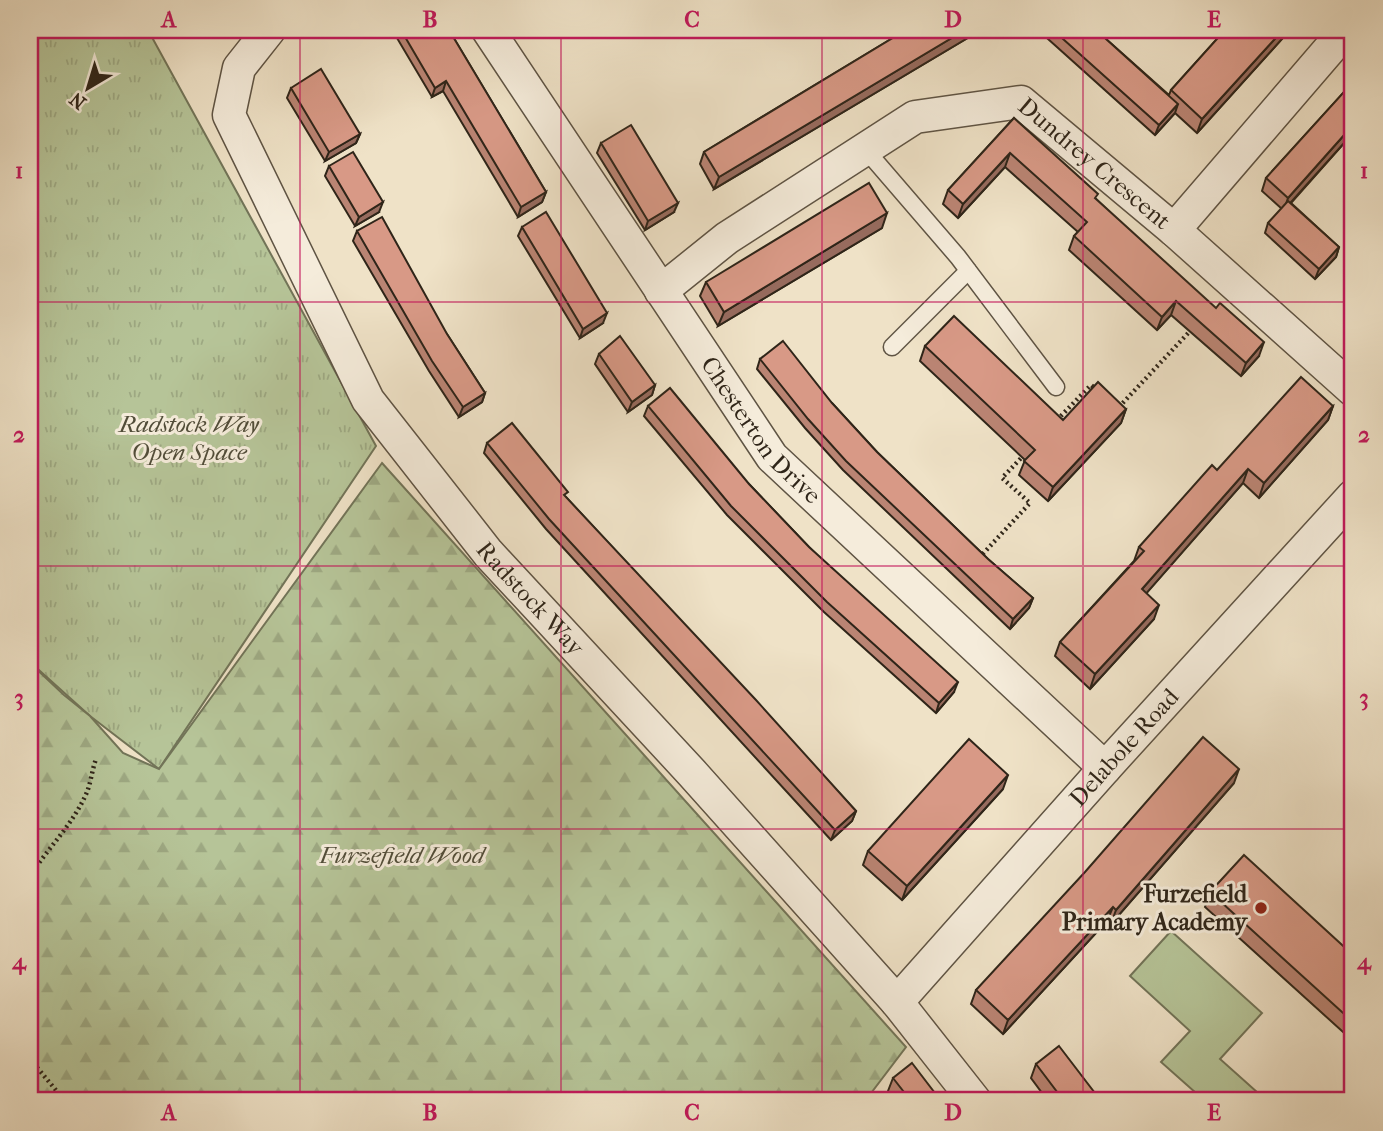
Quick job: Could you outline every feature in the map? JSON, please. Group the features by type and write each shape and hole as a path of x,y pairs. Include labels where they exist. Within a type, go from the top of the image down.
{"street":[{"name":"Radstock Way","path":"269,30 239,68 229,115 368,400 488,553 692,773 897,1002 975,1101"},
{"name":"Chesterton Drive","path":"488,30 772,457 1105,768"},
{"path":"1174,230 1346,30"},
{"name":"Dundrey Crescent","path":"661,291 727,238 915,117 1021,102 1174,230 1353,390"},
{"name":"Delabole Road","path":"897,1002 1105,768 1353,496"}],"lane":[{"path":"865,149 968,271 1056,387"},
{"path":"892,346 968,271"}],"path":[{"path":"1109,401 1118,409 1192,329"},
{"path":"1055,422 1091,385 1100,393"},
{"path":"978,560 1030,503 1002,478 1029,450"},
{"path":"30,876 83,799 96,759"},
{"path":"30,1059 65,1101"}],"green space":[{"name":"Radstock Way Open Space","path":"30,30 148,30 376,446 159,769 90,716 30,662"},
{"name":"Furzefield Wood","path":"382,463 906,1047 865,1101 30,1101 30,663 90,716 123,753 159,769"},
{"path":"1171,931 1262,1013 1220,1059 1267,1101 1205,1101 1161,1062 1190,1031 1130,976"}],"building":[{"path":"401,30 449,30 546,192 521,207 446,81 435,88"},
{"path":"906,30 965,30 719,177 704,152"},
{"path":"1053,30 1096,30 1178,104 1159,125"},
{"path":"1225,30 1283,30 1202,119 1171,90"},
{"path":"321,69 360,134 329,152 291,88"},
{"path":"1353,82 1353,125 1288,198 1266,178"},
{"path":"1014,118 1098,194 1095,198 1216,308 1220,303 1264,342 1246,363 1176,301 1162,317 1074,236 1087,222 1010,153 963,204 948,190"},
{"path":"631,125 678,203 648,221 601,143"},
{"path":"353,152 383,202 359,217 329,166"},
{"path":"869,183 887,213 724,312 706,282"},
{"path":"1288,201 1339,247 1319,269 1268,223"},
{"path":"546,212 607,313 583,329 522,227"},
{"path":"382,217 447,334 485,393 463,407 432,361 357,231"},
{"path":"954,316 1063,420 1098,382 1126,409 1053,487 1024,461 1035,450 925,346"},
{"path":"620,336 655,385 632,402 599,354"},
{"path":"783,341 832,403 877,452 988,559 1033,598 1013,619 846,461 808,419 760,359"},
{"path":"1301,377 1333,406 1264,483 1248,469 1142,589 1159,605 1095,674 1060,642 1144,551 1139,547 1212,465 1217,470"},
{"path":"670,388 749,484 809,547 958,682 939,703 827,602 731,506 648,406"},
{"path":"512,423 568,492 564,495 856,811 835,830 549,519 487,443"},
{"path":"1203,737 1239,769 1116,910 1113,907 1008,1020 976,990 1085,872"},
{"path":"969,739 1008,775 907,886 868,851"},
{"path":"1244,855 1353,955 1353,1022 1210,892"},
{"path":"1059,1046 1101,1101 1064,1101 1036,1064"},
{"path":"912,1063 941,1101 911,1101 893,1078"}],"place":[{"name":"Furzefield Primary Academy","path":"1261,908"}]}
